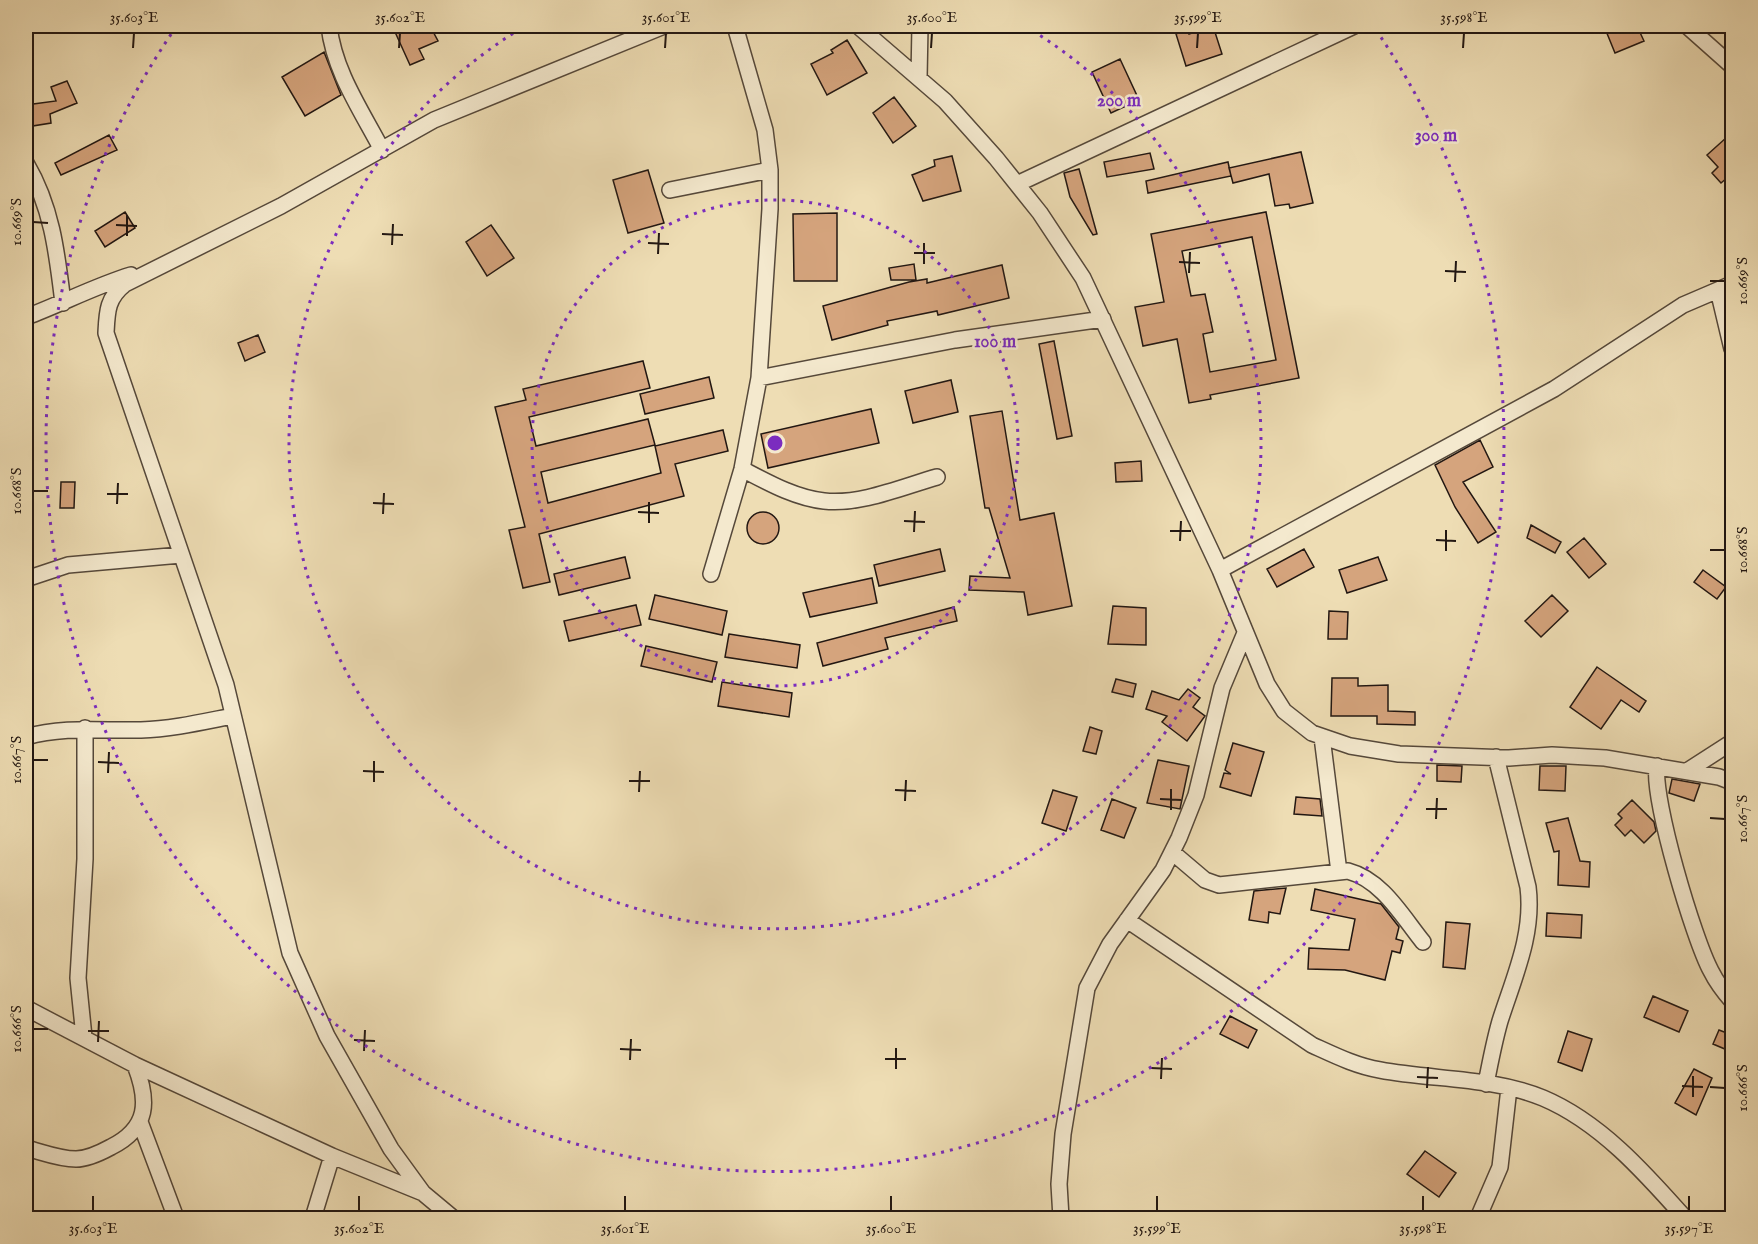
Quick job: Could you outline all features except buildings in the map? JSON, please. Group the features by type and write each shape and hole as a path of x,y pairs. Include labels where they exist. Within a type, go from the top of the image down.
{"street":[{"path":"329,26 334,55 344,80 382,150"},
{"path":"453,1218 423,1193 391,1149 327,1036 290,953 226,685 106,333 107,306 115,292 158,267 281,207 459,109 664,26"},
{"path":"711,574 742,469 759,378 770,170 765,130 735,26"},
{"path":"858,26 945,101 1040,213 1083,278 1156,438 1221,570 1267,684 1284,711 1312,733 1322,737 1350,746 1399,754 1496,757 1552,754 1657,766 1732,782"},
{"path":"919,78 920,26"},
{"path":"1017,184 1354,26"},
{"path":"1687,26 1732,66"},
{"path":"26,162 39,186 52,223 63,303"},
{"path":"670,190 770,170"},
{"path":"26,317 63,303 91,288 158,267"},
{"path":"1221,570 1554,389 1663,317 1732,284"},
{"path":"1718,290 1732,349"},
{"path":"759,378 955,340 1103,319"},
{"path":"742,469 796,494 823,501 871,496 937,477"},
{"path":"26,579 68,565 182,555"},
{"path":"1061,1218 1059,1184 1063,1134 1085,997 1110,944 1163,870 1172,852 1196,795 1222,688 1245,633"},
{"path":"26,737 86,728 168,728 233,716"},
{"path":"84,1037 78,978 85,859 86,728"},
{"path":"1322,737 1340,872"},
{"path":"1687,771 1732,742"},
{"path":"1486,1084 1494,1041 1526,942 1531,907 1496,757"},
{"path":"1657,766 1658,798 1690,914 1710,970 1732,1001"},
{"path":"1172,852 1205,880 1219,885 1340,872 1360,874 1375,883 1423,942"},
{"path":"1126,920 1312,1045 1337,1057 1379,1070 1486,1084 1543,1098 1578,1118 1634,1161 1685,1218"},
{"path":"26,1008 135,1065 332,1156 423,1193"},
{"path":"26,1148 63,1158 79,1159 95,1155 123,1141 140,1122 145,1102 135,1065"},
{"path":"1478,1218 1500,1167 1509,1088"},
{"path":"140,1122 176,1218"},
{"path":"313,1218 332,1156"}]}
